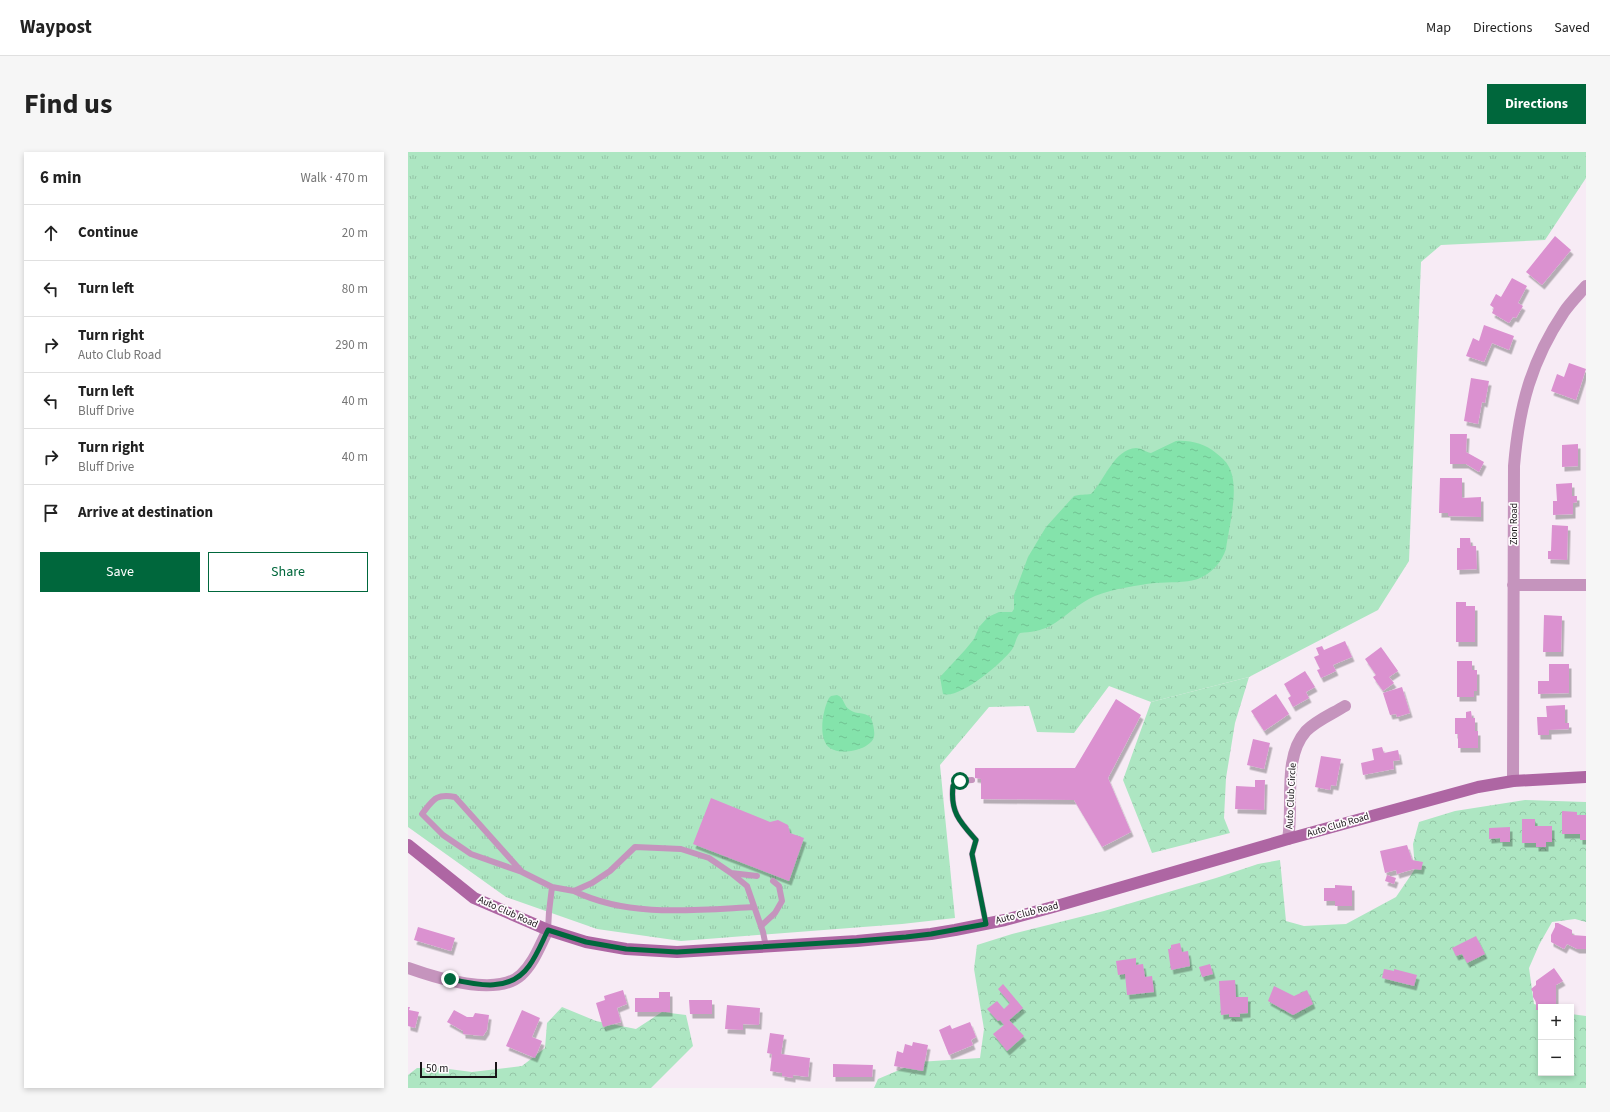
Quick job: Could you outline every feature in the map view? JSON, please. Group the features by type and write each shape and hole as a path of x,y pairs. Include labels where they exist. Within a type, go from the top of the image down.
{"street":[{"name":"Zion Road","path":"1513,781 1514,466 1517,432 1523,400 1534,368 1548,338 1565,310 1586,286"},
{"path":"1513,586 1586,586"},
{"name":"Auto Club Circle","path":"1288,839 1290,826 1291,768 1293,755 1306,732 1316,723 1345,706"},
{"name":"Auto Club Road","path":"408,845 474,898 548,930 586,942 626,949 677,952 766,947 906,937 986,924 1053,907 1437,797 1478,787 1513,781 1586,777"},
{"path":"408,968 427,974 482,986 495,986 520,976 529,966 548,930"}],"lane":[{"path":"972,780 960,781 953,786 952,796 954,811 959,821 976,840 972,854 986,924"},
{"path":"522,872 455,797 444,795 433,799 422,814 443,835 472,854 522,872 552,886 574,891 592,899 625,906 668,911 754,907"},
{"path":"574,891 592,883 610,871 635,847 682,850 709,858 731,872 747,886 761,926 766,947"},
{"path":"731,872 757,876"},
{"path":"761,926 775,912 782,901 779,886 773,881"},
{"path":"548,930 548,912 552,886"}],"green space":[{"path":"408,152 1586,152 1586,178 1545,240 1441,245 1421,262 1409,561 1378,610 1249,677 1151,702 1109,686 1074,733 1037,732 1029,706 989,707 940,765 955,918 902,924 681,941 597,929 506,897 408,827"},
{"path":"1249,677 1235,723 1226,778 1224,818 1230,833 1152,853 1123,780 1151,702"},
{"path":"1525,800 1586,802 1586,922 1575,919 1552,922 1539,945 1529,968 1534,1004 1538,1005 1538,1076 1574,1076 1574,1014 1586,1016 1586,1088 874,1088 878,1079 918,1062 980,1058 984,1029 974,969 977,945 1012,934 1104,911 1258,864 1280,860 1286,921 1304,926 1346,924 1396,897 1415,869 1413,844 1419,822 1455,811"},
{"path":"562,1007 596,1021 636,1029 662,1012 686,1015 693,1046 651,1088 408,1088 408,1075 417,1068 441,1068 472,1072 522,1066 545,1048 547,1023"}],"water":[{"path":"1176,441 1198,443 1212,450 1226,463 1232,475 1234,496 1226,549 1222,558 1215,567 1203,577 1198,579 1182,582 1141,585 1117,589 1095,596 1083,602 1050,626 1035,631 1020,633 1012,650 1005,658 979,680 959,691 950,694 943,694 940,677 974,639 979,627 988,617 999,612 1012,612 1014,609 1014,595 1028,557 1046,527 1074,496 1091,494 1110,466 1116,459 1128,450 1138,448 1151,453"},
{"path":"837,695 840,696 850,710 866,714 871,718 874,727 874,737 867,745 855,750 841,751 830,748 826,744 822,731 823,716 829,698"}],"building":[{"path":"1555,236 1571,250 1542,285 1526,272"},
{"path":"1512,278 1527,286 1518,303 1523,306 1516,318 1513,317 1509,323 1492,313 1494,308 1490,305 1496,294 1501,297"},
{"path":"1484,325 1514,336 1509,350 1492,343 1484,362 1466,356 1473,338 1479,341"},
{"path":"1569,363 1586,369 1576,400 1551,391 1557,374 1564,377"},
{"path":"1471,378 1489,381 1485,403 1482,402 1478,424 1464,421"},
{"path":"1450,434 1467,434 1466,452 1484,462 1479,472 1466,464 1450,464"},
{"path":"1578,444 1578,466 1562,467 1562,445"},
{"path":"1440,478 1462,478 1462,498 1481,497 1481,517 1448,516 1448,513 1439,513"},
{"path":"1572,483 1572,496 1577,496 1577,502 1573,503 1573,514 1553,515 1553,501 1557,501 1556,484"},
{"path":"1552,525 1568,526 1567,560 1548,559 1548,551 1551,551"},
{"path":"1460,538 1470,538 1471,546 1476,546 1477,569 1457,570 1457,548 1460,548"},
{"path":"1456,602 1466,602 1466,606 1475,606 1475,642 1456,642"},
{"path":"1544,615 1562,616 1561,652 1543,652"},
{"path":"1345,641 1352,657 1333,665 1336,671 1321,678 1317,670 1320,669 1314,657 1319,655 1316,648 1322,646 1324,650"},
{"path":"1381,647 1398,671 1389,677 1394,683 1383,691 1373,677 1376,675 1365,659"},
{"path":"1457,661 1472,661 1472,670 1477,670 1477,691 1474,691 1474,697 1457,697"},
{"path":"1549,664 1569,664 1569,693 1538,694 1538,681 1549,681"},
{"path":"1305,671 1315,687 1306,692 1309,698 1293,707 1288,698 1291,696 1284,684"},
{"path":"1402,687 1410,713 1397,717 1396,714 1390,715 1383,693"},
{"path":"1276,694 1289,714 1264,731 1251,711"},
{"path":"1116,699 1141,715 1108,778 1131,832 1102,847 1074,800 981,799 981,779 975,778 975,768 1075,768"},
{"path":"1565,705 1565,723 1569,723 1569,729 1549,730 1549,735 1538,735 1537,717 1547,717 1546,706"},
{"path":"1471,711 1472,718 1475,718 1475,731 1478,731 1478,748 1458,748 1458,734 1455,734 1455,718 1466,718 1466,712"},
{"path":"1253,739 1270,743 1264,769 1247,765"},
{"path":"1382,747 1384,753 1398,750 1400,760 1393,761 1394,769 1363,775 1361,763 1374,760 1372,749"},
{"path":"1321,756 1341,759 1336,786 1331,785 1330,790 1315,787"},
{"path":"1255,780 1265,780 1264,810 1235,809 1236,786 1255,787"},
{"path":"711,798 770,822 778,820 788,825 790,833 804,838 789,881 693,844"},
{"path":"1562,811 1577,812 1577,815 1586,815 1586,840 1580,840 1580,834 1562,834"},
{"path":"1522,819 1535,819 1535,826 1552,826 1552,842 1546,842 1546,847 1536,847 1536,843 1522,843"},
{"path":"1510,827 1510,842 1500,842 1500,838 1489,839 1489,828"},
{"path":"1407,845 1412,860 1423,862 1421,870 1414,869 1397,874 1396,870 1385,873 1380,851"},
{"path":"1387,875 1396,878 1394,884 1385,881"},
{"path":"1335,885 1352,886 1352,906 1335,906 1335,901 1324,901 1324,888 1335,888"},
{"path":"1555,923 1572,930 1572,935 1586,936 1586,949 1577,949 1567,944 1564,949 1551,942 1551,935 1555,927"},
{"path":"418,927 455,938 451,951 414,940"},
{"path":"1476,936 1485,954 1467,963 1462,954 1456,956 1452,948"},
{"path":"1180,943 1182,952 1188,951 1190,966 1171,970 1168,949 1171,949 1171,945"},
{"path":"1136,958 1136,965 1143,964 1145,977 1152,976 1154,992 1127,995 1125,974 1118,975 1116,961"},
{"path":"1210,964 1213,974 1202,977 1199,967"},
{"path":"1554,968 1563,981 1556,985 1556,1004 1538,1004 1538,1010 1536,1010 1536,1002 1531,989 1536,985 1536,981"},
{"path":"1384,969 1394,971 1394,969 1417,975 1414,986 1382,978"},
{"path":"1235,980 1236,997 1248,997 1248,1013 1236,1014 1240,1014 1240,1017 1229,1017 1229,1014 1221,1015 1219,981"},
{"path":"1003,984 1023,1008 1009,1020 1024,1036 1007,1051 993,1034 1004,1025 987,1009 997,1001 1004,1009 1010,1003 998,989"},
{"path":"1274,986 1294,996 1307,990 1313,1004 1293,1015 1268,1001"},
{"path":"623,990 627,1004 617,1008 621,1022 603,1027 596,1003 605,1000 604,996"},
{"path":"659,992 670,992 670,1012 635,1012 635,998 659,998"},
{"path":"689,1000 712,1000 712,1014 690,1014"},
{"path":"727,1005 760,1008 759,1025 743,1024 743,1030 725,1029"},
{"path":"408,1007 410,1007 409,1010 419,1012 415,1028 408,1026"},
{"path":"454,1010 467,1017 473,1017 475,1013 489,1015 487,1030 483,1036 463,1034 463,1031 447,1022"},
{"path":"522,1010 540,1018 532,1037 542,1041 535,1058 506,1046"},
{"path":"970,1022 976,1037 971,1040 973,1045 949,1055 939,1030 950,1025 952,1029"},
{"path":"770,1033 784,1035 781,1054 810,1058 808,1077 793,1075 793,1078 782,1076 782,1073 770,1071 772,1054 767,1053"},
{"path":"913,1042 928,1045 923,1071 894,1066 897,1051 903,1053 905,1044 912,1046"},
{"path":"833,1064 873,1065 872,1077 833,1077"}],"route":[{"path":"450,979 482,986 495,986 520,976 529,966 548,930 586,942 626,949 677,952 906,937 986,924 972,854 976,840 959,821 954,811 952,796 953,786 960,781"}]}
